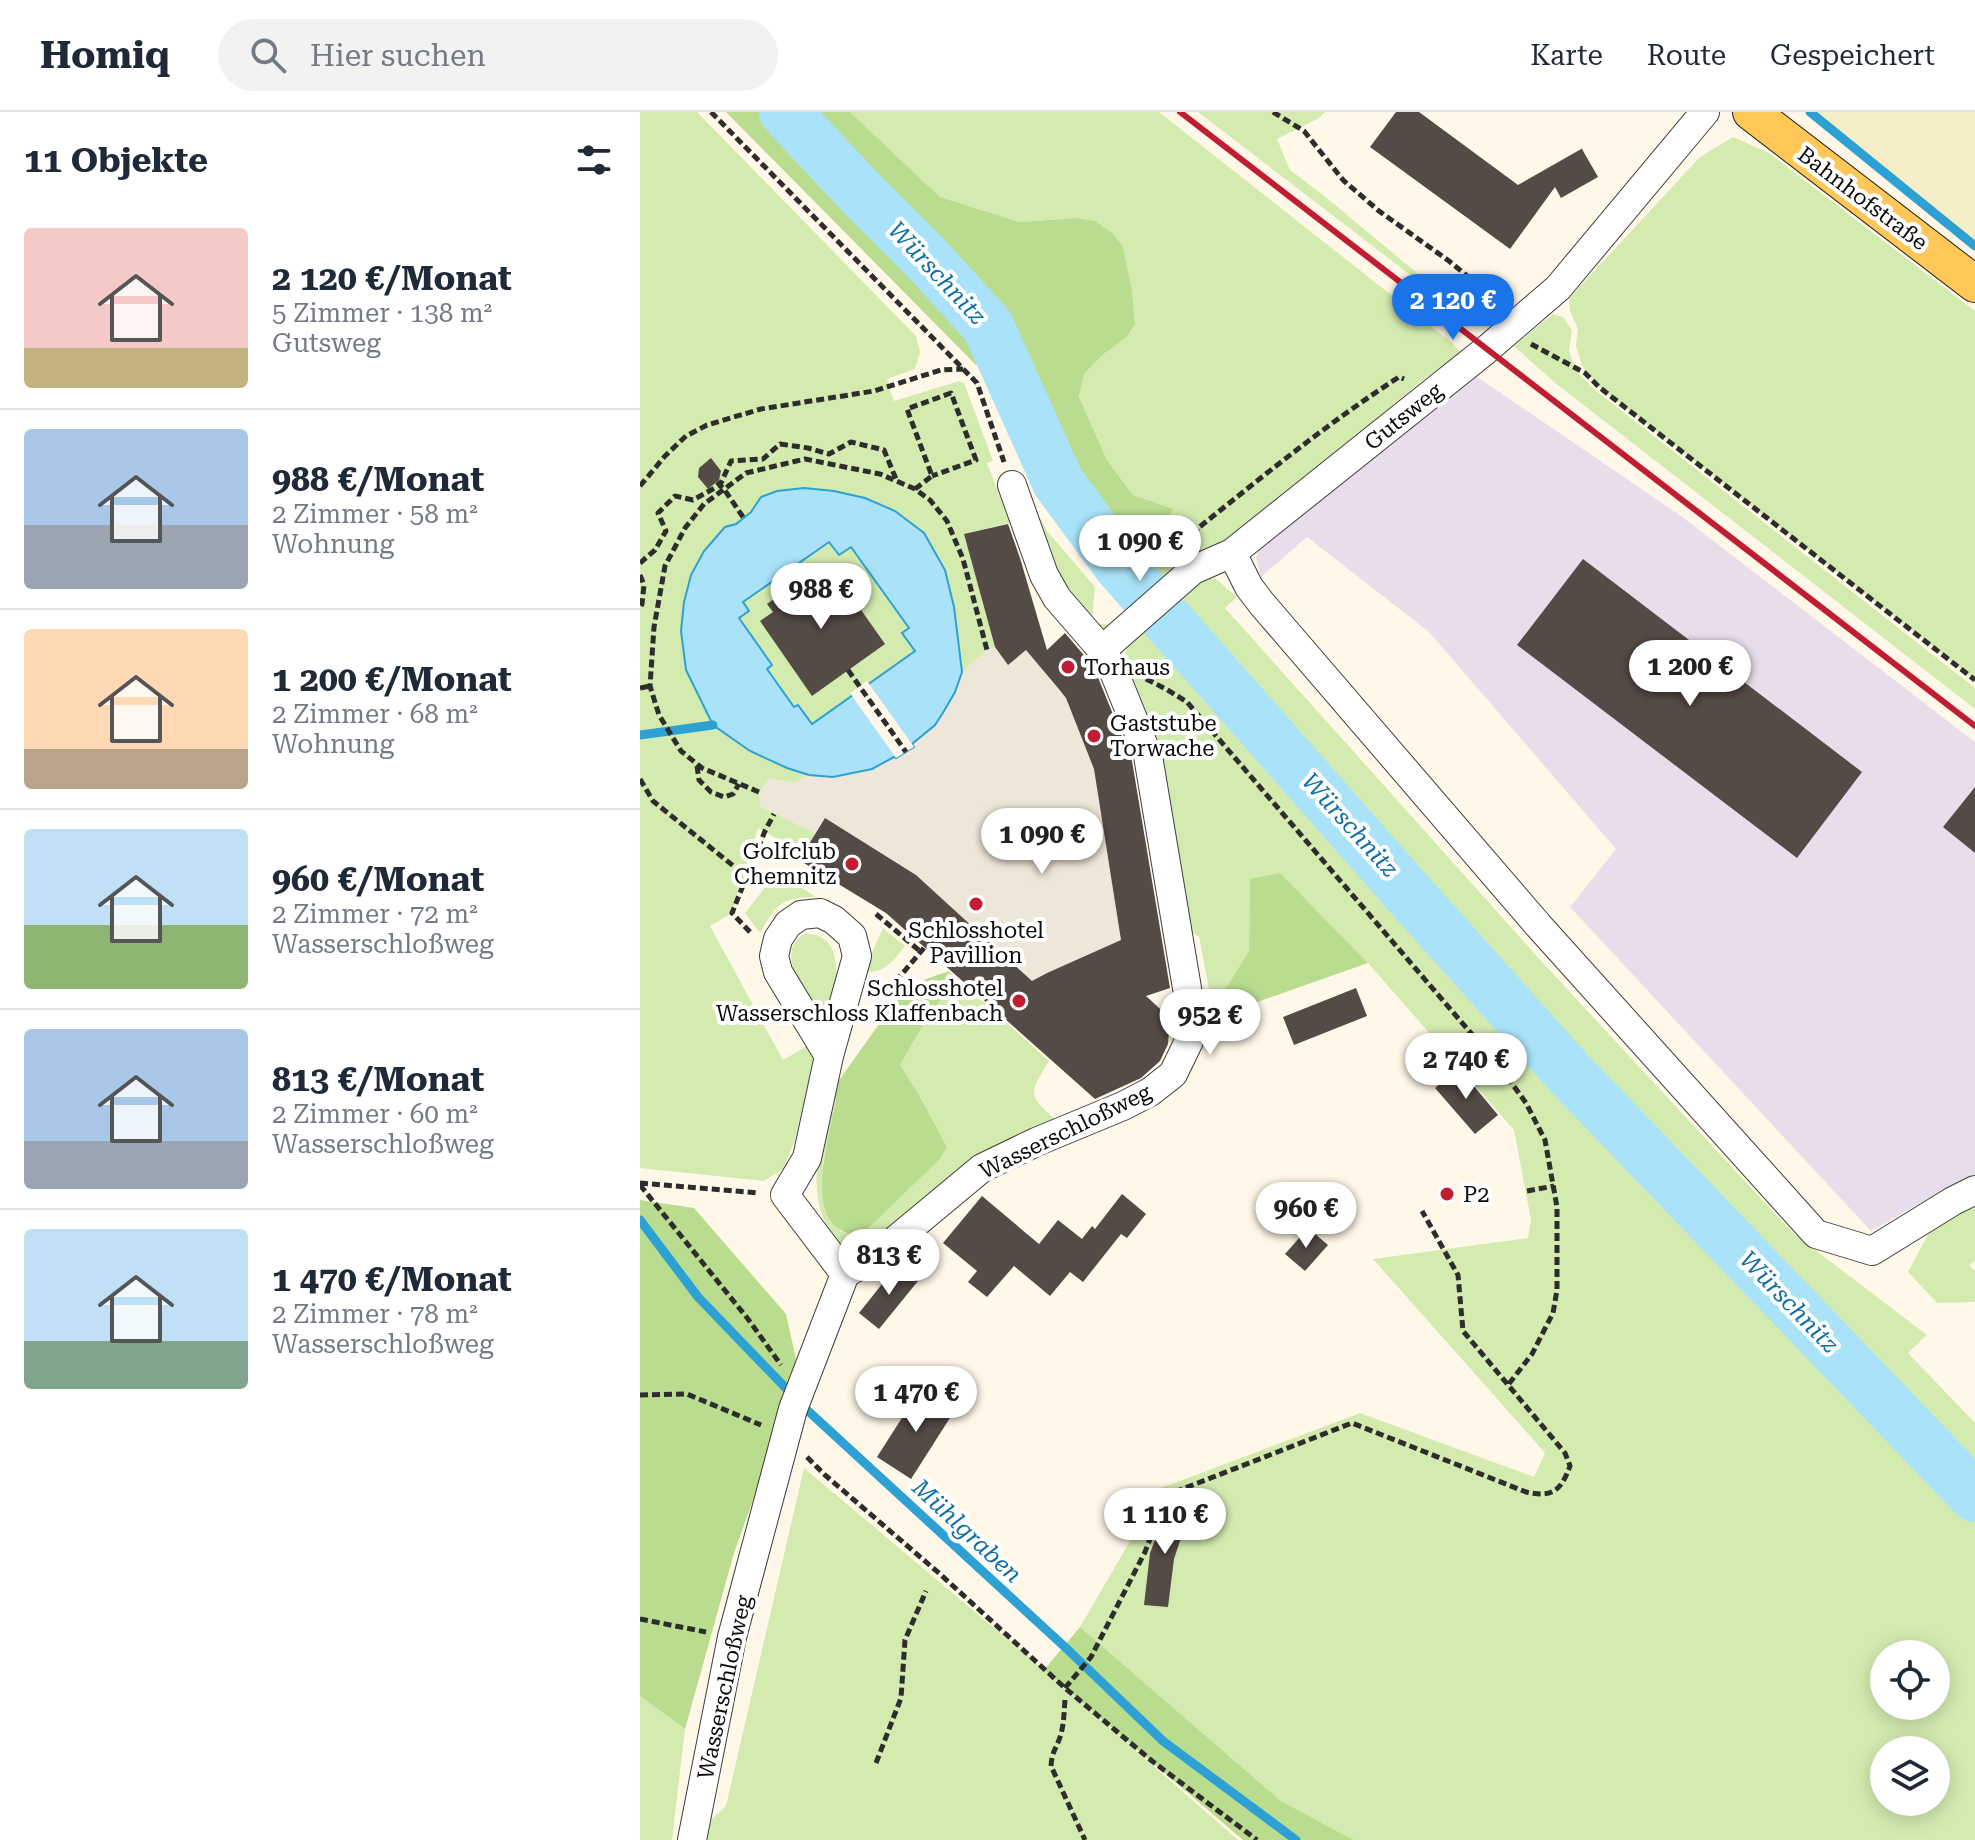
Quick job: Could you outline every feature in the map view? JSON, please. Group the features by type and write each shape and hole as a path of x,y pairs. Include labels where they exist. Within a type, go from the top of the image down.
{"main road":[{"name":"Bahnhofstraße","path":"1751,112 1975,284"}],"street":[{"name":"Gutsweg","path":"1112,650 1193,570 1232,553 1558,288 1705,112"},
{"name":"Wasserschloßweg","path":"692,1840 732,1637 793,1412 845,1274 881,1252 982,1168 1150,1092 1173,1074 1189,1041 1190,1006 1148,756 1112,650 1057,598 1044,575 1012,485"},
{"path":"1232,553 1249,587 1273,616 1538,925 1816,1234 1872,1251 1975,1190"},
{"path":"829,1056 778,972 774,956 778,939 788,924 801,915 820,913 834,920 852,936 857,956 829,1056 807,1158 785,1195 845,1274"}],"path":[{"path":"711,112 977,383 1012,485"},
{"path":"1273,112 1304,131 1343,180 1449,261 1535,347 1585,373 1975,680"},
{"path":"640,486 686,436 707,425 761,409 874,391 941,370 964,369"},
{"path":"1193,570 1197,529 1292,453 1399,377 1434,390"},
{"path":"915,489 932,476 976,460 951,393 907,409 932,476"},
{"path":"759,792 697,765 681,751 659,715 650,686 654,627 665,566 685,528 720,485 731,461 763,459 780,444 829,454 851,442 884,450 897,480"},
{"path":"640,563 655,550 666,531 658,513 675,496 693,500 746,473 805,459 880,474 915,489 937,507 947,521 963,559 987,650"},
{"path":"720,485 743,517"},
{"path":"640,575 644,585 640,607"},
{"path":"1112,650 1144,678 1187,702 1500,1067 1526,1103 1545,1140 1554,1186 1557,1290 1553,1313 1532,1354 1508,1385"},
{"path":"848,670 906,752"},
{"path":"640,688 650,686"},
{"path":"697,765 699,780 711,792 724,797 733,794 739,784"},
{"path":"640,779 653,801 747,877"},
{"path":"774,814 732,913 774,956"},
{"path":"852,974 891,987 922,950 876,914"},
{"path":"640,1184 785,1195"},
{"path":"640,1184 748,1319 825,1475 1065,1688 1152,1761 1257,1840"},
{"path":"1527,1191 1554,1186"},
{"path":"1065,1688 1091,1657 1145,1552 1167,1495 1352,1423 1526,1492 1541,1495 1553,1492 1565,1479 1570,1466 1565,1453 1463,1331 1458,1275 1422,1211"},
{"path":"640,1395 687,1394 793,1412"},
{"path":"876,1763 901,1698 905,1640 926,1591"},
{"path":"640,1619 732,1637"},
{"path":"1065,1700 1060,1739 1051,1753 1051,1766 1085,1840"}],"shaded area":[{"path":"1810,112 1975,112 1975,245 1840,137"},
{"path":"1476,376 1681,516 1975,742 1975,1179 1936,1194 1871,1231 1570,907 1616,849 1429,632 1307,537 1261,577 1256,558 1261,539"},
{"path":"995,647 1008,664 1026,650 1066,698 1094,769 1121,940 1032,981 915,874 825,818 815,833 760,806 759,792 769,779 795,783 809,775 833,777 872,769 913,747 912,744 935,725 955,692 962,672 987,650"}],"green space":[{"path":"640,112 697,112 916,336 920,352 915,369 887,379 894,401 959,381 964,383 993,461 987,463 1010,523 964,534 995,647 987,650 962,672 954,607 945,570 761,497 746,516 725,527 684,602 681,631 686,670 787,768 809,775 795,783 769,779 760,806 815,833 803,854 758,828 732,913 710,926 783,1060 819,1039 794,1143 783,1169 764,1181 640,1168"},
{"path":"726,112 771,112 920,264 979,331 992,359 976,365"},
{"path":"804,112 850,112 940,197 1020,222 1075,218 1095,221 1112,233 1123,247 1135,324 1127,336 1084,374 1079,397 1107,460 1133,495 1174,509 1135,553 1080,476 995,319 937,248"},
{"path":"850,112 1159,112 1461,352 1420,382 1226,546 1203,548 1158,585 1135,553 1174,509 1133,495 1107,460 1079,397 1084,374 1135,324 1123,247 1075,218 1020,222 940,197"},
{"path":"1198,112 1325,112 1277,139 1290,170 1435,288 1431,291"},
{"path":"1733,137 1769,153 1975,311 1975,680 1599,387 1582,366 1576,346 1578,329 1570,311 1569,298 1700,157"},
{"path":"1553,314 1563,317 1572,330 1569,351 1577,372 1595,390 1975,688 1975,709 1554,382 1514,346"},
{"path":"1023,487 1047,531 1095,587 1092,622 1113,626 1102,628 1090,623 1050,574"},
{"path":"829,541 839,554 851,546 909,628 915,651 812,724 798,705 794,708 767,669 772,666 739,618 748,611 743,602"},
{"path":"1201,578 1216,579 1237,597 1225,608 1544,964 1793,1233 1927,1335 1908,1353 1975,1423 1975,1840 1350,1840 1281,1801 1080,1627 1161,1488 1360,1413 1534,1477 1545,1453 1373,1259 1528,1238 1531,1220 1514,1130 1368,963 1280,873 1250,880 1249,951 1206,1020 1203,997 1209,989 1199,937 1187,929 1124,662 1126,649"},
{"path":"777,872 816,897 781,904 760,933 745,913"},
{"path":"1280,873 1368,963 1206,1020 1249,951 1250,879"},
{"path":"883,928 905,946 883,969 863,972"},
{"path":"804,934 819,936 829,944 834,956 836,987 829,1031 798,982 793,968 791,955 794,943"},
{"path":"949,971 1049,1061 1037,1081 1034,1094 1041,1106 1058,1122 866,1247 843,1247 821,1213 817,1194 818,1153 830,1093 836,1100 823,1162 840,1231 857,1237 940,1159 947,1147 900,1065 944,995"},
{"path":"949,971 944,995 900,1065 947,1147 940,1159 857,1237 830,1220 822,1194 824,1162 836,1100 830,1093 899,996 926,979"},
{"path":"640,1200 694,1208 786,1314 796,1359 764,1469 734,1553 685,1729 640,1696"},
{"path":"1975,1204 1975,1261 1969,1265 1975,1271 1975,1302 1937,1303 1908,1272 1930,1231"},
{"path":"804,1468 1044,1670 1238,1840 698,1840 701,1829 726,1806"},
{"path":"1080,1627 1281,1801 1353,1840 1243,1840 1044,1670"},
{"path":"640,1696 685,1729 672,1840 640,1840"}],"water":[{"path":"804,488 834,491 865,498 895,511 924,533 945,570 954,607 962,672 955,692 935,725 912,744 914,747 872,769 833,777 809,775 750,751 713,725 686,670 681,631 691,575 704,551 725,527 736,524 751,512 761,497 777,491","holes":["829,542 839,555 851,547 909,628 902,633 915,651 812,724 798,705 794,707 767,669 772,665 739,618 749,611 743,602"]}],"pier":[{"path":"867,681 914,747 896,758 850,693"}],"building":[{"path":"1396,112 1419,112 1518,185 1583,148 1598,177 1561,198 1555,187 1510,249 1370,147"},
{"path":"711,458 721,471 719,480 708,489 698,477 699,468"},
{"path":"1008,524 1047,650 1065,633 1088,660 1132,761 1170,988 1146,996 1170,1018 1168,1044 1160,1061 1141,1078 1095,1099 886,913 799,860 825,818 916,875 1032,981 1121,940 1094,769 1066,698 1058,688 1026,650 1008,665 995,647 964,534"},
{"path":"1583,559 1862,772 1797,858 1517,645"},
{"path":"833,570 885,644 812,696 760,621 773,612 767,604 788,589 810,575 815,582"},
{"path":"1975,787 1975,853 1943,827"},
{"path":"1356,988 1367,1016 1294,1045 1283,1017"},
{"path":"1458,1067 1498,1115 1475,1134 1435,1088"},
{"path":"1122,1194 1146,1214 1127,1238 1121,1234 1083,1282 1070,1272 1050,1296 1014,1266 987,1297 968,1282 977,1271 943,1243 982,1196 1039,1244 1058,1220 1082,1239 1092,1226 1095,1229"},
{"path":"1308,1228 1328,1245 1305,1271 1285,1254"},
{"path":"898,1264 918,1281 879,1329 859,1313"},
{"path":"921,1388 955,1410 911,1479 877,1457"},
{"path":"1170,1502 1191,1508 1174,1559 1168,1607 1144,1605 1150,1553"}],"waterway":[{"name":"Würschnitz","path":"785,112 988,326 1058,482 1119,565 1571,1075 1975,1496"},
{"path":"1810,112 1975,246"},
{"path":"640,735 713,725"},
{"name":"Mühlgraben","path":"640,1220 698,1297 806,1409 1163,1741 1296,1840"}],"railway":[{"path":"1180,112 1975,726"}],"place":[{"name":"Torhaus","path":"1068,667"},
{"name":"Gaststube Torwache","path":"1094,736"},
{"name":"Golfclub Chemnitz","path":"852,864"},
{"name":"Schlosshotel Pavillion","path":"976,904"},
{"name":"Schlosshotel Wasserschloss Klaffenbach","path":"1019,1001"},
{"name":"P2","path":"1447,1194"}]}
